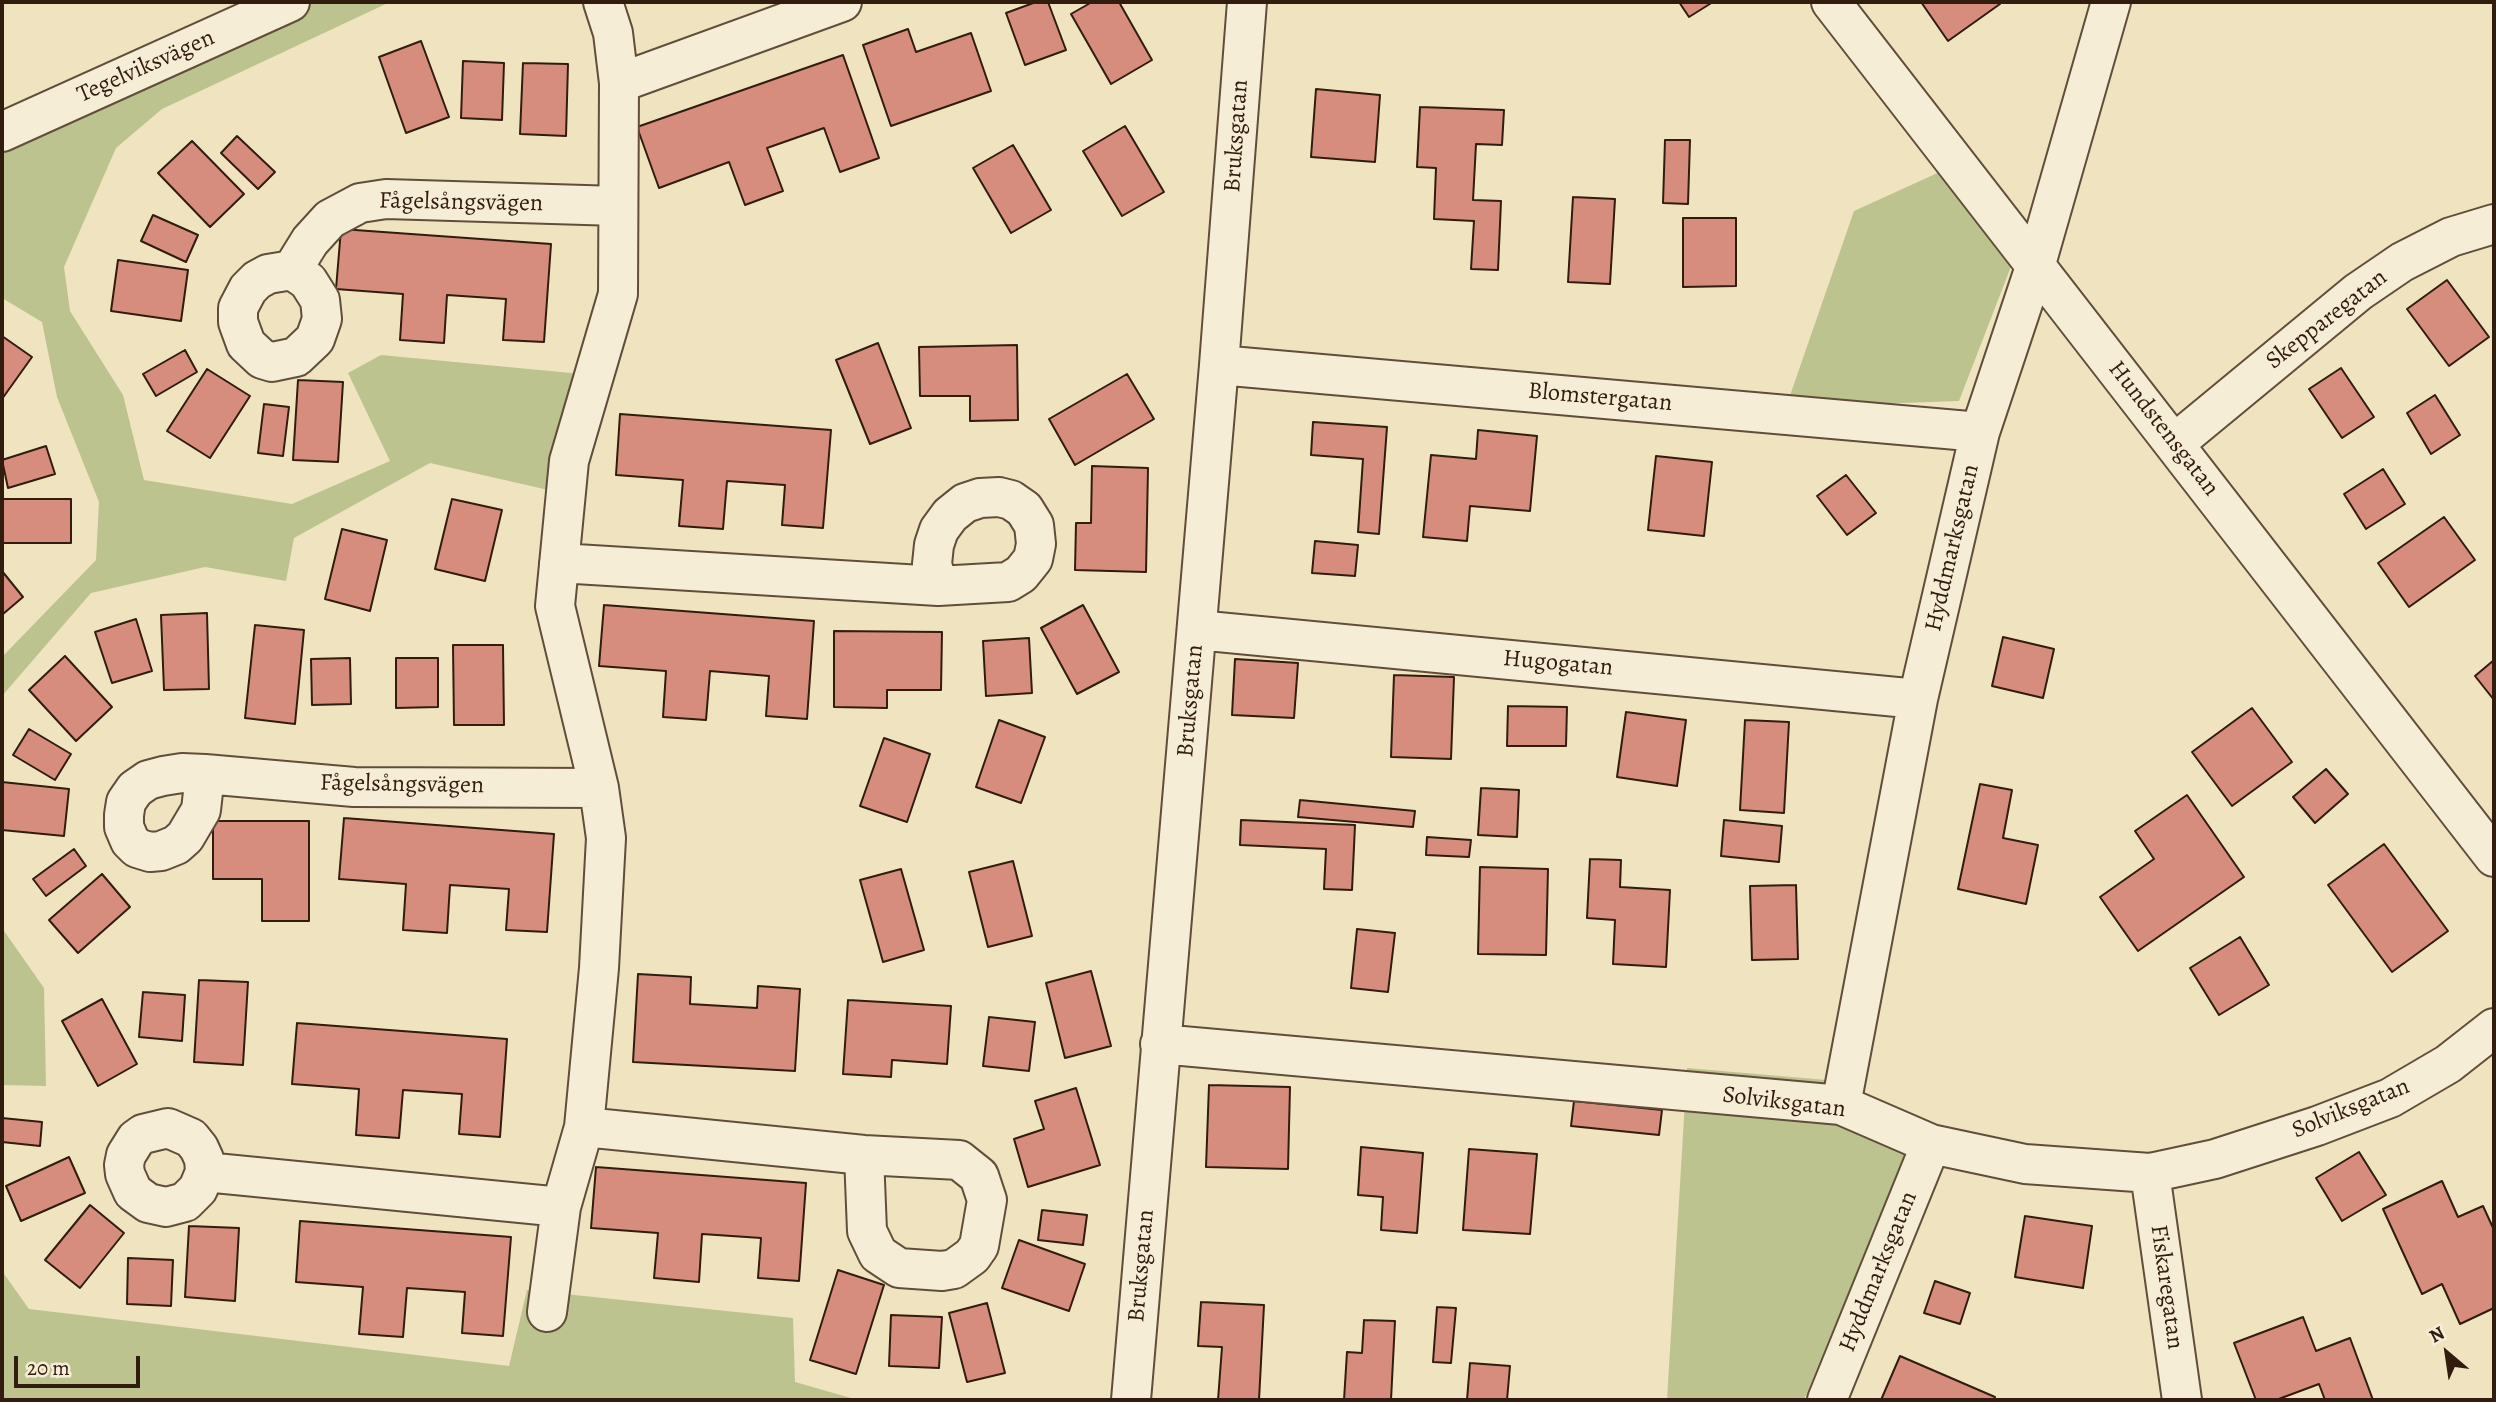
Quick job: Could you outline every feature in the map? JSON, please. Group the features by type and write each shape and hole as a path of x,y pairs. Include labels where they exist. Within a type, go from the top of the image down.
{"street":[{"name":"Tegelviksvägen","path":"2,132 290,2"},
{"path":"547,1312 561,1207 584,1127 606,838 599,788 555,606 569,461 618,294 619,83 613,33 603,2"},
{"path":"619,83 842,2"},
{"name":"Bruksgatan","path":"1131,1400 1219,365 1247,2"},
{"name":"Hundstensgatan","path":"1831,2 2494,857"},
{"name":"Hyddmarksgatan","path":"1841,1105 1918,699 1980,432 2036,264 2111,2"},
{"name":"Fågelsångsvägen","path":"292,270 310,241 330,219 360,203 386,199 618,206"},
{"name":"Skepparegatan","path":"2175,443 2358,292 2402,262 2451,237 2494,224"},
{"name":"Blomstergatan","path":"1219,365 1980,432"},
{"path":"559,563 938,586"},
{"name":"Hugogatan","path":"1197,630 1918,699"},
{"name":"Fågelsångsvägen","path":"205,774 354,787 599,788"},
{"name":"Solviksgatan","path":"1160,1044 1841,1105 1931,1144 2025,1164 2150,1173 2215,1158 2317,1126 2390,1098 2448,1064 2494,1028"},
{"path":"584,1127 864,1155"},
{"name":"Hyddmarksgatan","path":"1827,1400 1931,1144"},
{"path":"205,1172 561,1207"},
{"name":"Fiskaregatan","path":"2150,1173 2182,1400"}],"green space":[{"path":"255,2 390,2 162,109 116,148 64,267 70,311 123,395 144,480 292,504 390,461 348,373 381,355 592,375 557,492 430,463 294,538 286,581 205,567 91,593 2,696 2,657 96,560 99,502 57,397 42,322 2,298 2,116"},
{"path":"1955,165 2017,251 1959,401 1786,407 1854,211"},
{"path":"2,928 44,988 46,1086 2,1085"},
{"path":"1687,1068 1838,1081 1916,1127 1804,1400 1667,1400"},
{"path":"2,1271 29,1309 509,1366 527,1290 793,1318 795,1382 858,1400 2,1400"}],"building":[{"path":"1036,2 1048,2 1066,50 1025,65 1006,13"},
{"path":"1092,2 1119,2 1152,60 1111,84 1071,14"},
{"path":"1679,2 1713,2 1689,17"},
{"path":"1921,2 1999,2 2000,4 1948,41"},
{"path":"908,29 916,52 971,33 991,91 891,126 863,45"},
{"path":"421,41 449,117 406,133 379,57"},
{"path":"843,55 879,158 840,172 824,128 767,148 783,191 745,205 729,162 659,188 637,127"},
{"path":"463,61 504,63 502,120 461,118"},
{"path":"523,63 568,64 566,136 520,134"},
{"path":"1316,89 1380,95 1375,162 1311,157"},
{"path":"1420,107 1504,110 1502,145 1476,144 1473,200 1501,201 1498,270 1471,269 1474,221 1434,219 1436,168 1417,167"},
{"path":"1125,126 1164,192 1122,216 1083,151"},
{"path":"237,136 275,172 258,189 221,153"},
{"path":"1665,140 1690,140 1688,204 1663,203"},
{"path":"192,141 244,194 210,227 158,173"},
{"path":"1013,145 1051,210 1011,233 973,168"},
{"path":"1573,197 1615,199 1610,284 1568,282"},
{"path":"153,215 198,235 186,262 141,241"},
{"path":"1683,218 1736,218 1736,286 1683,287"},
{"path":"341,229 551,244 544,342 503,340 506,299 447,295 444,343 400,340 403,294 336,289"},
{"path":"118,260 188,270 181,321 111,311"},
{"path":"2447,280 2489,337 2449,366 2407,309"},
{"path":"2,336 32,357 2,399"},
{"path":"878,343 911,428 870,444 836,360"},
{"path":"1017,345 1018,420 970,421 970,396 920,396 919,347"},
{"path":"185,350 197,372 156,396 143,374"},
{"path":"2341,368 2374,417 2342,438 2309,389"},
{"path":"207,369 250,396 210,458 167,431"},
{"path":"1127,374 1154,419 1075,465 1049,419"},
{"path":"298,380 343,382 338,462 293,460"},
{"path":"2435,395 2460,435 2431,454 2407,413"},
{"path":"264,404 289,407 283,456 258,453"},
{"path":"620,414 831,430 823,528 782,525 785,485 727,481 723,529 679,526 683,480 616,475"},
{"path":"1313,422 1387,427 1379,534 1358,532 1363,459 1311,455"},
{"path":"1478,430 1537,436 1530,511 1470,506 1467,541 1423,537 1431,455 1476,459"},
{"path":"46,446 55,474 8,488 2,460"},
{"path":"1656,456 1712,462 1704,536 1648,530"},
{"path":"1092,466 1148,468 1146,572 1075,570 1076,523 1091,523"},
{"path":"2383,469 2405,504 2366,529 2344,494"},
{"path":"1846,475 1876,513 1847,535 1817,496"},
{"path":"2,499 71,499 71,543 2,543"},
{"path":"452,499 502,510 485,581 435,569"},
{"path":"2444,517 2475,560 2409,607 2378,563"},
{"path":"342,529 387,540 370,611 325,599"},
{"path":"1315,541 1358,545 1355,576 1312,573"},
{"path":"2,571 23,597 3,614 2,613"},
{"path":"604,605 814,621 807,719 766,716 769,676 710,671 706,720 663,717 666,671 599,666"},
{"path":"1083,605 1119,672 1077,694 1041,628"},
{"path":"207,613 209,689 164,690 161,615"},
{"path":"136,619 152,671 112,683 95,632"},
{"path":"255,625 304,630 295,724 245,718"},
{"path":"834,631 942,632 941,690 887,690 887,708 834,707"},
{"path":"2003,637 2054,649 2043,698 1992,686"},
{"path":"1029,638 1032,693 986,696 983,641"},
{"path":"453,645 503,645 504,725 454,725"},
{"path":"65,656 112,707 76,741 29,690"},
{"path":"350,658 351,704 312,705 311,659"},
{"path":"396,658 438,658 438,707 396,708"},
{"path":"1235,659 1298,663 1294,718 1232,715"},
{"path":"2494,660 2494,700 2475,676"},
{"path":"1394,675 1454,677 1451,759 1391,757"},
{"path":"1508,706 1567,707 1566,746 1507,746"},
{"path":"2252,708 2292,762 2232,806 2192,752"},
{"path":"1626,712 1686,720 1677,786 1617,777"},
{"path":"999,720 1045,737 1021,803 976,787"},
{"path":"1745,720 1789,722 1784,813 1740,810"},
{"path":"29,729 71,754 55,780 13,755"},
{"path":"884,738 930,754 907,822 860,806"},
{"path":"2326,769 2348,794 2315,823 2293,797"},
{"path":"2,782 69,789 64,836 2,830"},
{"path":"1980,784 2012,790 2003,838 2038,845 2026,904 1958,889"},
{"path":"1481,788 1519,790 1517,837 1478,835"},
{"path":"2187,795 2244,877 2138,951 2100,897 2154,859 2135,831"},
{"path":"1300,800 1415,811 1413,827 1298,817"},
{"path":"344,818 554,834 547,932 506,930 509,889 450,885 447,933 403,930 406,884 339,879"},
{"path":"1241,820 1355,825 1352,890 1324,889 1326,849 1240,845"},
{"path":"1724,820 1782,826 1779,862 1721,856"},
{"path":"213,821 309,821 309,921 262,921 262,879 213,879"},
{"path":"1427,837 1471,840 1469,857 1426,855"},
{"path":"2384,844 2448,931 2392,972 2328,885"},
{"path":"74,849 86,866 46,896 33,879"},
{"path":"1590,859 1621,860 1620,887 1670,890 1666,967 1613,964 1615,920 1587,918"},
{"path":"1013,861 1032,936 988,947 969,872"},
{"path":"1480,867 1548,869 1546,955 1478,954"},
{"path":"901,869 924,950 883,962 860,880"},
{"path":"102,874 130,907 78,953 49,920"},
{"path":"1796,885 1798,959 1752,960 1750,886"},
{"path":"1357,929 1395,933 1388,992 1351,988"},
{"path":"2240,937 2269,985 2219,1015 2190,968"},
{"path":"1091,971 1111,1046 1065,1058 1046,983"},
{"path":"638,974 691,977 690,1004 757,1008 758,986 800,989 795,1071 633,1062"},
{"path":"199,980 248,982 243,1065 194,1062"},
{"path":"143,992 185,995 182,1041 139,1037"},
{"path":"102,999 137,1064 98,1086 62,1021"},
{"path":"848,1000 951,1006 947,1064 892,1060 891,1077 843,1074"},
{"path":"989,1017 1035,1022 1029,1071 983,1066"},
{"path":"297,1023 507,1039 500,1137 459,1134 462,1094 403,1090 399,1138 356,1135 359,1089 292,1084"},
{"path":"1209,1085 1290,1087 1288,1169 1206,1167"},
{"path":"1076,1088 1100,1165 1028,1187 1014,1139 1044,1129 1035,1101"},
{"path":"1574,1101 1662,1110 1659,1135 1571,1126"},
{"path":"2,1118 42,1122 40,1146 2,1142"},
{"path":"1361,1147 1423,1153 1417,1233 1381,1230 1383,1197 1358,1195"},
{"path":"1469,1149 1537,1154 1530,1234 1463,1230"},
{"path":"2359,1152 2386,1195 2342,1221 2316,1178"},
{"path":"69,1157 85,1193 21,1221 6,1186"},
{"path":"596,1167 806,1183 799,1281 758,1278 761,1238 702,1234 699,1282 654,1278 658,1233 591,1228"},
{"path":"2442,1181 2458,1217 2483,1206 2494,1230 2494,1308 2460,1324 2442,1284 2422,1294 2383,1209"},
{"path":"90,1205 124,1233 80,1288 45,1260"},
{"path":"1042,1210 1087,1215 1083,1245 1038,1240"},
{"path":"2025,1216 2092,1226 2083,1288 2015,1277"},
{"path":"300,1221 511,1237 503,1336 462,1333 465,1292 407,1288 403,1337 359,1334 363,1287 296,1282"},
{"path":"189,1226 239,1228 235,1301 185,1297"},
{"path":"1019,1240 1085,1264 1069,1311 1002,1288"},
{"path":"128,1258 173,1260 171,1306 127,1304"},
{"path":"838,1270 884,1285 856,1374 810,1360"},
{"path":"1935,1281 1970,1293 1960,1324 1924,1313"},
{"path":"1201,1302 1264,1305 1259,1400 1218,1400 1222,1347 1198,1346"},
{"path":"987,1303 1005,1373 967,1382 949,1313"},
{"path":"1437,1307 1456,1308 1451,1363 1433,1362"},
{"path":"891,1315 942,1317 939,1368 889,1366"},
{"path":"2303,1317 2316,1351 2350,1338 2373,1400 2325,1400 2319,1384 2276,1400 2256,1400 2234,1343"},
{"path":"1364,1320 1395,1321 1391,1400 1344,1400 1347,1352 1362,1353"},
{"path":"1900,1356 1995,1397 1993,1400 1881,1400"},
{"path":"1470,1363 1510,1366 1507,1400 1467,1400"}]}
